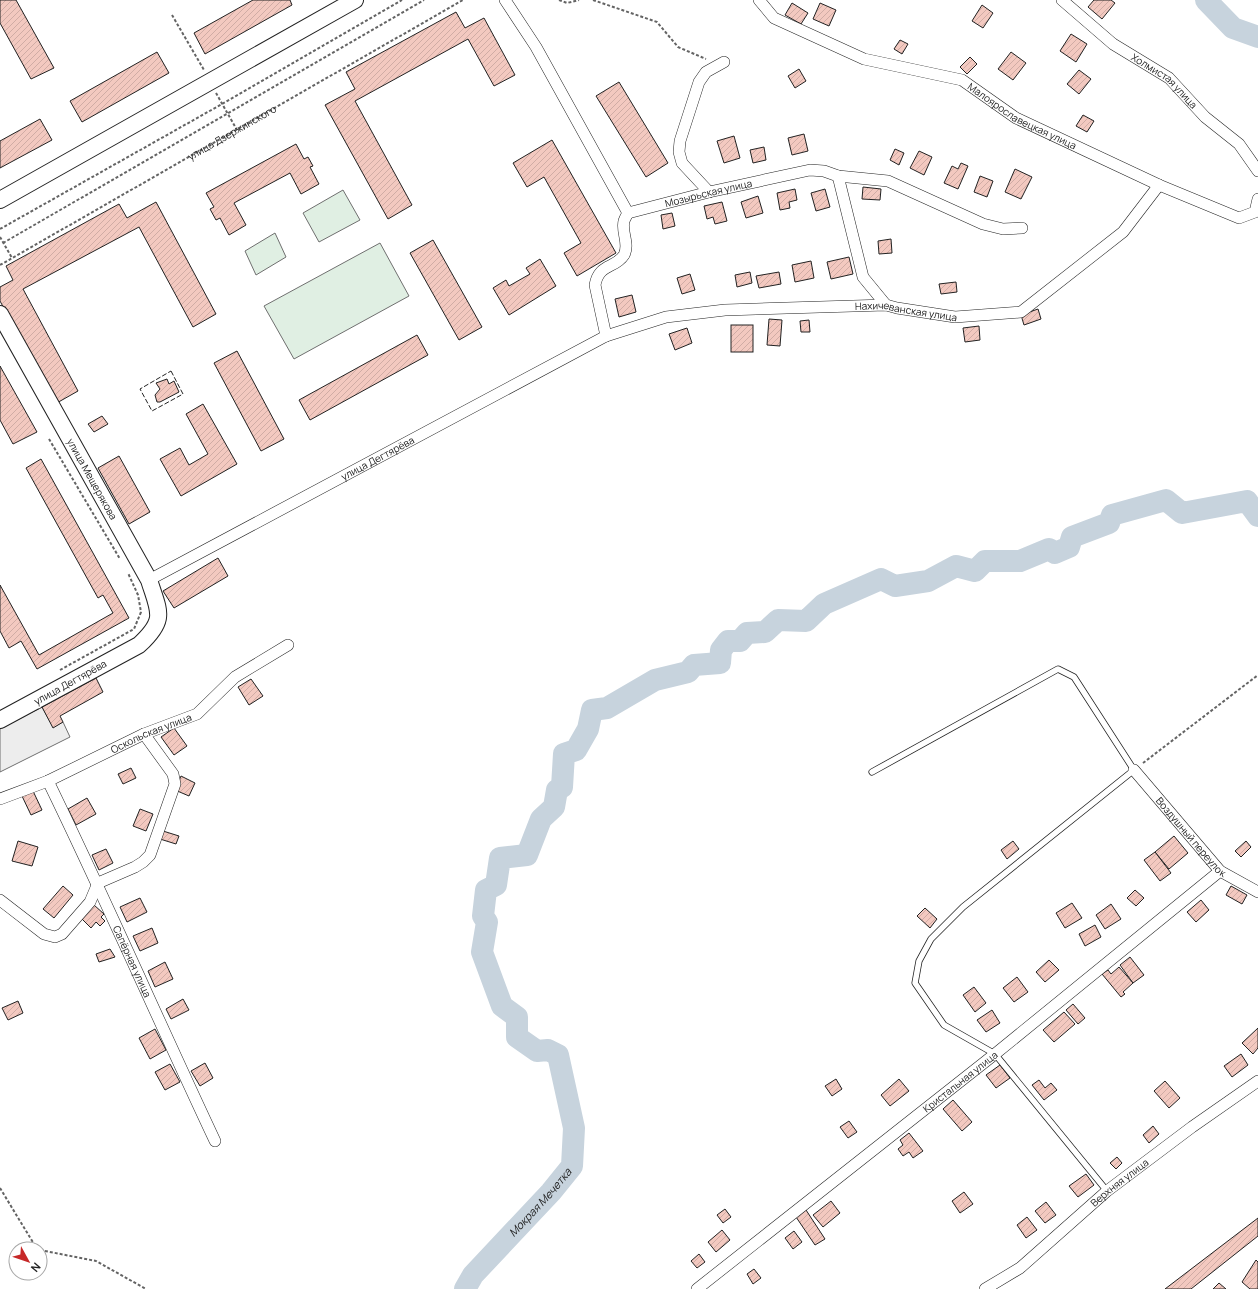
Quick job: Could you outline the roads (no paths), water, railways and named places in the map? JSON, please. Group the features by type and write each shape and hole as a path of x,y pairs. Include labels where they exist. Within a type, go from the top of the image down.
{"street":[{"path":"0,200 355,0"},
{"path":"505,0 536,47 628,213 623,222 626,249 623,257 601,270 596,277 595,285 606,336"},
{"name":"Малоярославецкая улица","path":"759,0 774,18 864,59 962,80 1016,118 1159,185 1239,218 1255,212 1258,199"},
{"name":"Холмистая улица","path":"1062,0 1114,44 1169,78 1205,117 1239,144 1258,171"},
{"path":"709,192 682,163 679,152 680,141 699,82 706,72 721,64"},
{"name":"Мозырьская улица","path":"628,213 709,192 810,170 824,171 838,176 888,180 983,224 1003,229 1022,228"},
{"path":"838,176 863,277 886,305"},
{"name":"Нахичеванская улица","path":"606,336 666,317 725,310 886,305 955,317 1021,312 1123,232 1159,185"},
{"name":"улица Мещерякова","path":"0,314 149,580 160,615 153,632 139,645"},
{"name":"улица Дегтярёва","path":"149,580 606,336"},
{"name":"улица Дегтярёва","path":"0,720 139,645"},
{"name":"Оскольская улица","path":"0,799 48,781 144,734 197,714 235,677 288,645"},
{"path":"0,900 44,934 55,937 62,934 90,902 98,883 134,867 143,862 150,855 175,784 173,774 144,734"},
{"name":"Воздушный переулок","path":"1134,770 1220,871 1258,892"},
{"name":"Сапёрная улица","path":"48,781 98,883 165,1036 215,1141"},
{"name":"Кристальная улица","path":"697,1289 996,1054 1220,871"},
{"name":"Верхняя улица","path":"985,1289 1020,1268 1107,1191 1192,1127 1258,1081"}],"lane":[{"path":"872,772 1058,669 1074,677 1134,770 963,907 931,939 919,961 915,983 944,1024 996,1054 1107,1191"}],"waterway":[{"name":"Мокрая Мечетка","path":"1206,0 1233,28 1258,37"},
{"name":"Мокрая Мечетка","path":"465,1289 473,1275 551,1192 572,1166 574,1128 558,1055 548,1050 537,1051 517,1037 517,1017 502,1006 482,952 487,922 483,916 486,890 496,885 500,858 527,855 541,819 554,807 557,790 562,787 564,754 576,750 588,729 592,710 607,708 655,680 688,672 694,665 720,663 721,650 728,641 740,641 747,633 765,632 778,620 806,621 824,604 881,579 895,586 928,581 956,566 975,571 985,561 1020,561 1049,549 1055,553 1069,547 1072,537 1109,523 1112,515 1166,500 1182,513 1247,501 1258,516"}]}
